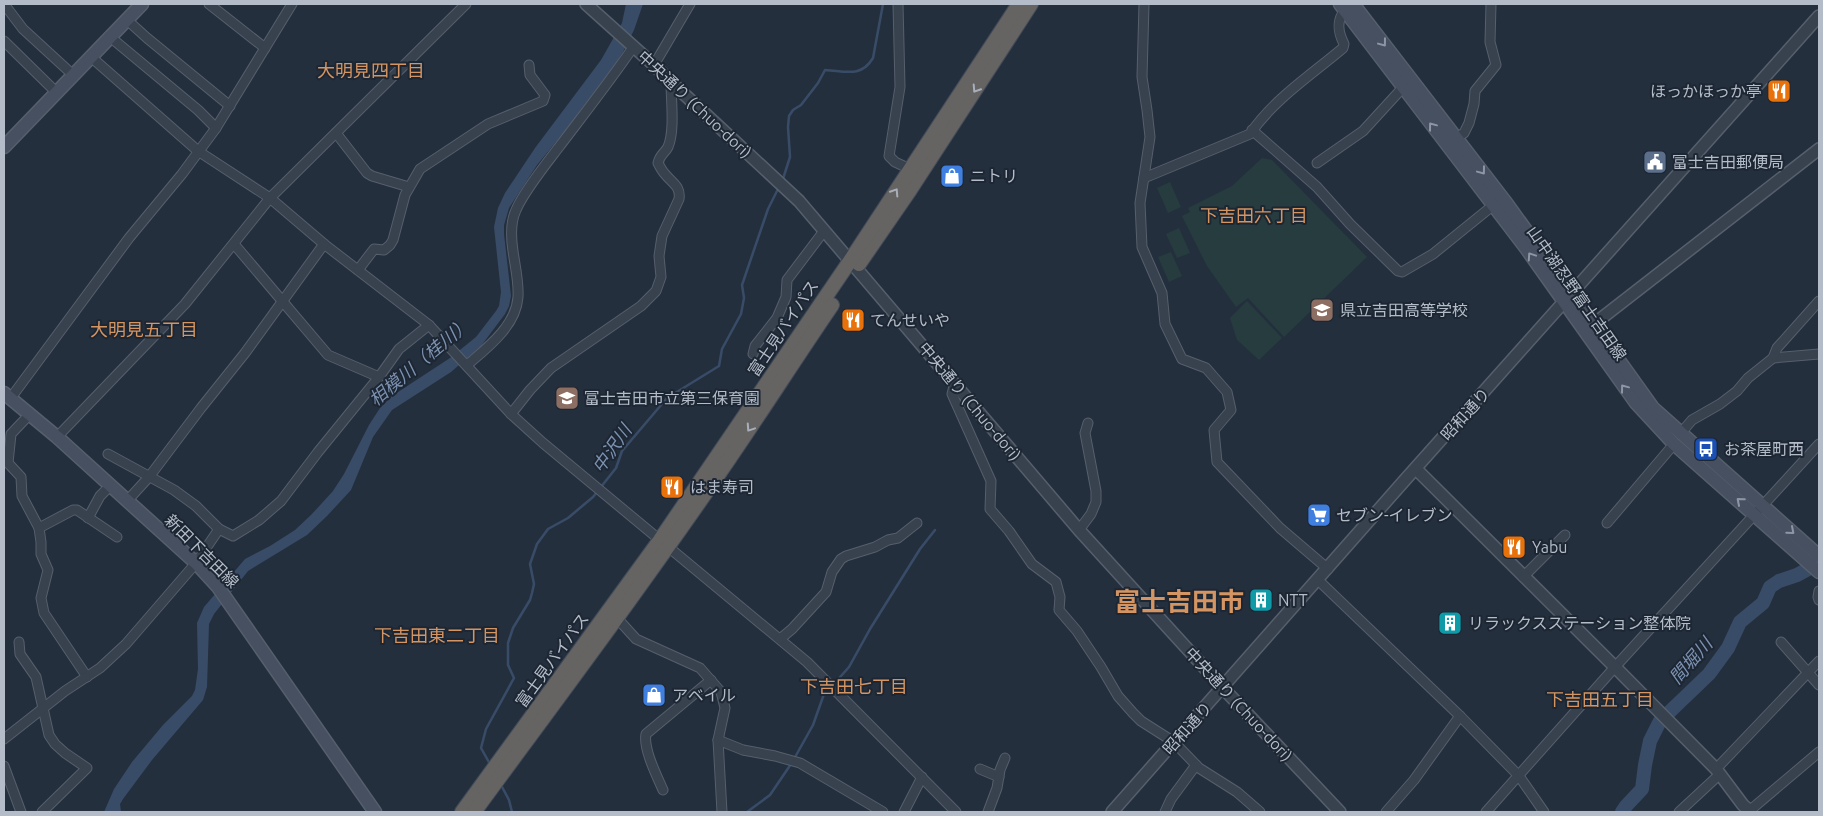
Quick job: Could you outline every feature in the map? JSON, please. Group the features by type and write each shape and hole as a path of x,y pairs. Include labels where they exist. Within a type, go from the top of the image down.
{"highway":[{"name":"富士見バイパス","path":"474,812 495,776 664,543 729,459 853,264 910,169 1019,4"},
{"name":"富士見バイパス","path":"853,264 910,190 1031,4"},
{"name":"富士見バイパス","path":"462,812 495,776 617,618 664,543"}],"main road":[{"path":"4,147 139,5"},
{"name":"山中湖忍野富士吉田線","path":"1346,6 1452,141 1568,299 1636,403 1811,554 1818,571"},
{"name":"山中湖忍野富士吉田線","path":"1568,299 1594,324 1677,439"},
{"name":"新田下吉田線","path":"6,399 57,437 196,563 218,587 376,812"}],"street":[{"path":"4,4 23,28 72,74"},
{"path":"209,4 265,48"},
{"path":"6,399 216,128 292,4"},
{"path":"57,437 185,304 270,198 466,4"},
{"name":"中央通り (Chuo-dori)","path":"586,4 799,201 1079,530 1222,688 1340,812"},
{"path":"654,65 690,4"},
{"path":"898,4 900,87 888,156 895,162 910,169"},
{"path":"1144,4 1142,77 1148,110 1150,137 1140,203 1142,247 1162,293 1165,324 1182,359 1206,368 1227,392 1231,410 1214,430 1218,462 1280,528 1328,569"},
{"path":"1452,141 1464,133 1474,104 1475,91 1496,65 1490,42 1490,4"},
{"path":"1144,178 1250,134 1285,94 1343,48 1344,44 1340,35 1338,20 1346,6"},
{"name":"昭和通り","path":"1112,812 1819,16"},
{"path":"126,19 230,106"},
{"path":"109,36 198,110 216,128"},
{"path":"4,41 56,92"},
{"path":"467,365 501,332 513,316 516,307 518,290 512,232 513,217 518,205 633,46"},
{"path":"90,56 198,151 270,198 324,244 429,326 512,414 544,443 807,662 956,812"},
{"path":"358,270 374,249 384,250 390,245 405,195 420,169 488,124 543,101 546,95 530,75 529,65"},
{"path":"512,414 530,390 551,368 641,306 656,291 661,277 659,256 662,236 679,199 680,192 679,188 664,174 658,163 659,156 668,147 671,131 671,82"},
{"path":"1317,162 1363,131 1407,84"},
{"path":"1252,130 1312,182 1350,224 1402,272 1433,254 1497,202"},
{"path":"336,133 367,173 409,187"},
{"path":"1594,324 1819,149"},
{"path":"753,354 755,346 776,318 786,297 787,280 824,231"},
{"path":"234,244 328,355 379,377"},
{"path":"127,501 149,477 283,302 324,244"},
{"path":"1607,523 1692,420 1720,404 1737,391 1748,378 1773,358 1777,348 1819,301"},
{"path":"108,454 174,490 196,506 218,529 233,536 259,520 281,501 399,349 429,326"},
{"path":"1773,358 1819,354"},
{"path":"955,383 952,394 991,481 990,509 1009,531 1032,564 1056,582 1060,597 1059,610 1077,632 1118,696 1141,721 1174,742 1196,764 1238,792 1260,812"},
{"path":"29,415 11,434 8,464 21,477 22,496 39,528 41,554 48,570 41,598 44,614 87,677"},
{"path":"1079,530 1091,514 1096,502 1096,491 1084,433 1088,423"},
{"path":"1486,812 1615,667 1819,444"},
{"path":"1416,469 1671,723 1718,772 1750,812 1819,752"},
{"path":"88,518 100,496 110,486"},
{"path":"39,528 73,510 77,510 117,538"},
{"path":"780,639 792,629 826,592 832,572 841,559 875,547 888,540 898,538 917,523"},
{"path":"4,739 65,691 100,668 126,644 196,563 218,529"},
{"path":"1523,577 1565,536"},
{"path":"1318,580 1460,716 1519,776 1544,812"},
{"path":"1819,592 1819,600"},
{"path":"617,618 636,639 700,668 721,692 725,708 718,740 722,812"},
{"path":"19,642 20,654 36,677 47,730 52,740 65,754 87,768 42,812"},
{"path":"1781,642 1819,685"},
{"path":"1679,812 1819,661"},
{"path":"663,790 648,751 646,734 712,680"},
{"path":"1386,812 1414,780 1460,716"},
{"path":"718,740 743,750 800,763 883,812"},
{"path":"988,812 1005,758"},
{"path":"1165,812 1171,799 1196,764"},
{"path":"4,766 22,812"},
{"path":"980,769 998,777"},
{"path":"904,812 922,777"}],"green space":[{"path":"1262,158 1272,160 1367,257 1284,337 1248,298 1236,307 1207,266 1182,216 1190,212 1188,208 1232,186"},
{"path":"1170,182 1181,207 1168,213 1157,188"},
{"path":"1179,228 1190,253 1177,258 1166,234"},
{"path":"1171,252 1182,276 1169,282 1158,257"},
{"path":"1247,301 1282,338 1259,360 1237,340 1230,318"}],"water":[{"path":"626,4 643,4 634,30 623,52 598,91 537,165 509,208 504,225 504,234 511,296 505,314 481,346 451,372 392,410 373,437 351,490 327,516 307,535 248,571 214,614 209,624 207,687 203,700 152,760 123,799 120,804 121,812 104,812 114,789 132,762 163,725 192,696 195,690 198,669 197,623 204,607 245,559 295,530 333,491 380,408 392,396 450,358 476,337 496,311 499,306 501,292 494,227 498,208 505,193 535,148 601,60 622,23"}],"waterway":[{"name":"中沢川","path":"782,182 790,157 789,116 793,110 801,105 818,83 825,70 852,72 858,71 868,64 873,58 883,4"},
{"name":"中沢川","path":"490,764 481,748 486,729 514,678 508,665 508,643 513,628 530,600 534,584 530,564 537,544 548,529 568,518 593,497 616,468 622,451 667,398 719,366 722,349 741,314 744,298 742,285 768,209 779,187"},
{"path":"833,685 849,667 870,629 920,549 935,530"},
{"name":"間堀川","path":"1622,812 1642,789 1650,741 1660,721 1709,674 1728,648 1740,622 1763,603 1770,587 1779,581 1808,569 1819,557"},
{"path":"794,759 813,725 824,694 830,689"},
{"path":"747,812 770,795 791,764"},
{"name":"中沢川","path":"501,785 509,800 512,812"}],"place":[{"name":"ほっかほっか亭","path":"1779,91"},
{"name":"富士吉田郵便局","path":"1655,162"},
{"name":"ニトリ","path":"952,176"},
{"name":"県立吉田高等学校","path":"1322,310"},
{"name":"てんせいや","path":"853,320"},
{"name":"富士吉田市立第三保育園","path":"567,398"},
{"name":"お茶屋町西","path":"1706,449"},
{"name":"はま寿司","path":"672,487"},
{"name":"セブン-イレブン","path":"1319,515"},
{"name":"Yabu","path":"1514,547"},
{"name":"NTT","path":"1261,600"},
{"name":"リラックスステーション整体院","path":"1450,623"},
{"name":"アベイル","path":"654,695"}],"district":[{"name":"大明見四丁目","path":"371,71"},
{"name":"下吉田六丁目","path":"1254,216"},
{"name":"大明見五丁目","path":"144,330"},
{"name":"富士吉田市","path":"1179,602"},
{"name":"下吉田東二丁目","path":"437,636"},
{"name":"下吉田七丁目","path":"854,687"},
{"name":"下吉田五丁目","path":"1600,700"}],"water label":[{"name":"相模川（桂川）","path":"420,362"}]}
